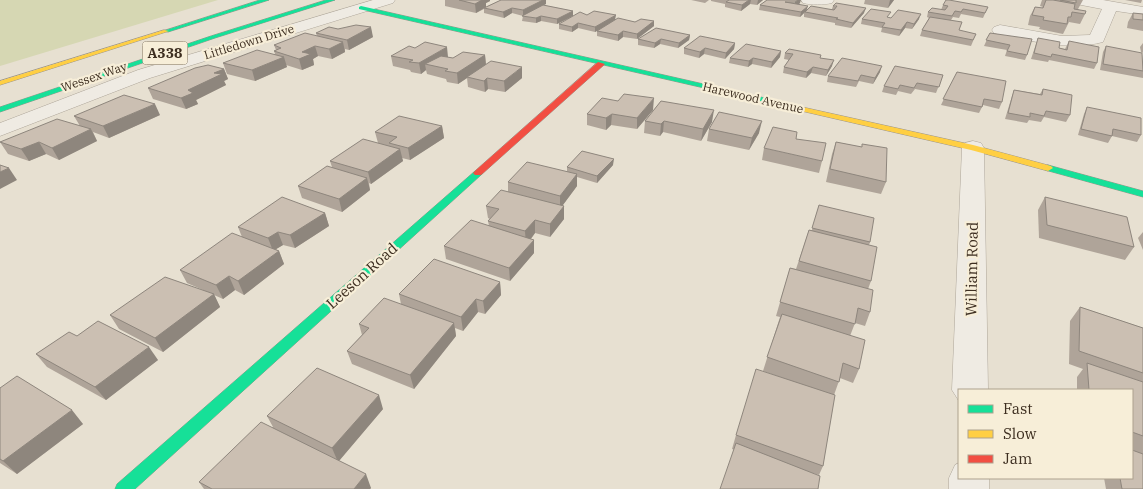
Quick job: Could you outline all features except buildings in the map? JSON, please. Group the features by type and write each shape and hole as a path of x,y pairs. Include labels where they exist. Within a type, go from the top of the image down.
{"main road":[{"name":"Wessex Way","path":"0,83 266,0"},
{"name":"Wessex Way","path":"0,110 213,37 332,0"},
{"name":"Harewood Avenue","path":"361,8 974,148 1143,194"},
{"name":"Leeson Road","path":"123,489 601,64"}],"street":[{"name":"Littledown Drive","path":"0,130 144,74 388,0"},
{"path":"808,0 827,0"},
{"path":"1076,0 1143,11"},
{"path":"1000,30 1075,42 1088,42 1097,39 1110,6"},
{"name":"William Road","path":"970,389 974,148"}],"green space":[{"path":"0,0 218,0 0,66"}],"traffic: fast":[{"path":"166,31 266,0"},
{"path":"0,110 213,37 332,0"},
{"path":"361,8 787,105"},
{"path":"1048,168 1143,194"},
{"path":"123,489 478,173"}],"traffic: slow":[{"path":"0,83 166,31"},
{"path":"787,105 973,148 1048,168"}],"traffic: jam":[{"path":"478,173 601,64"}]}
